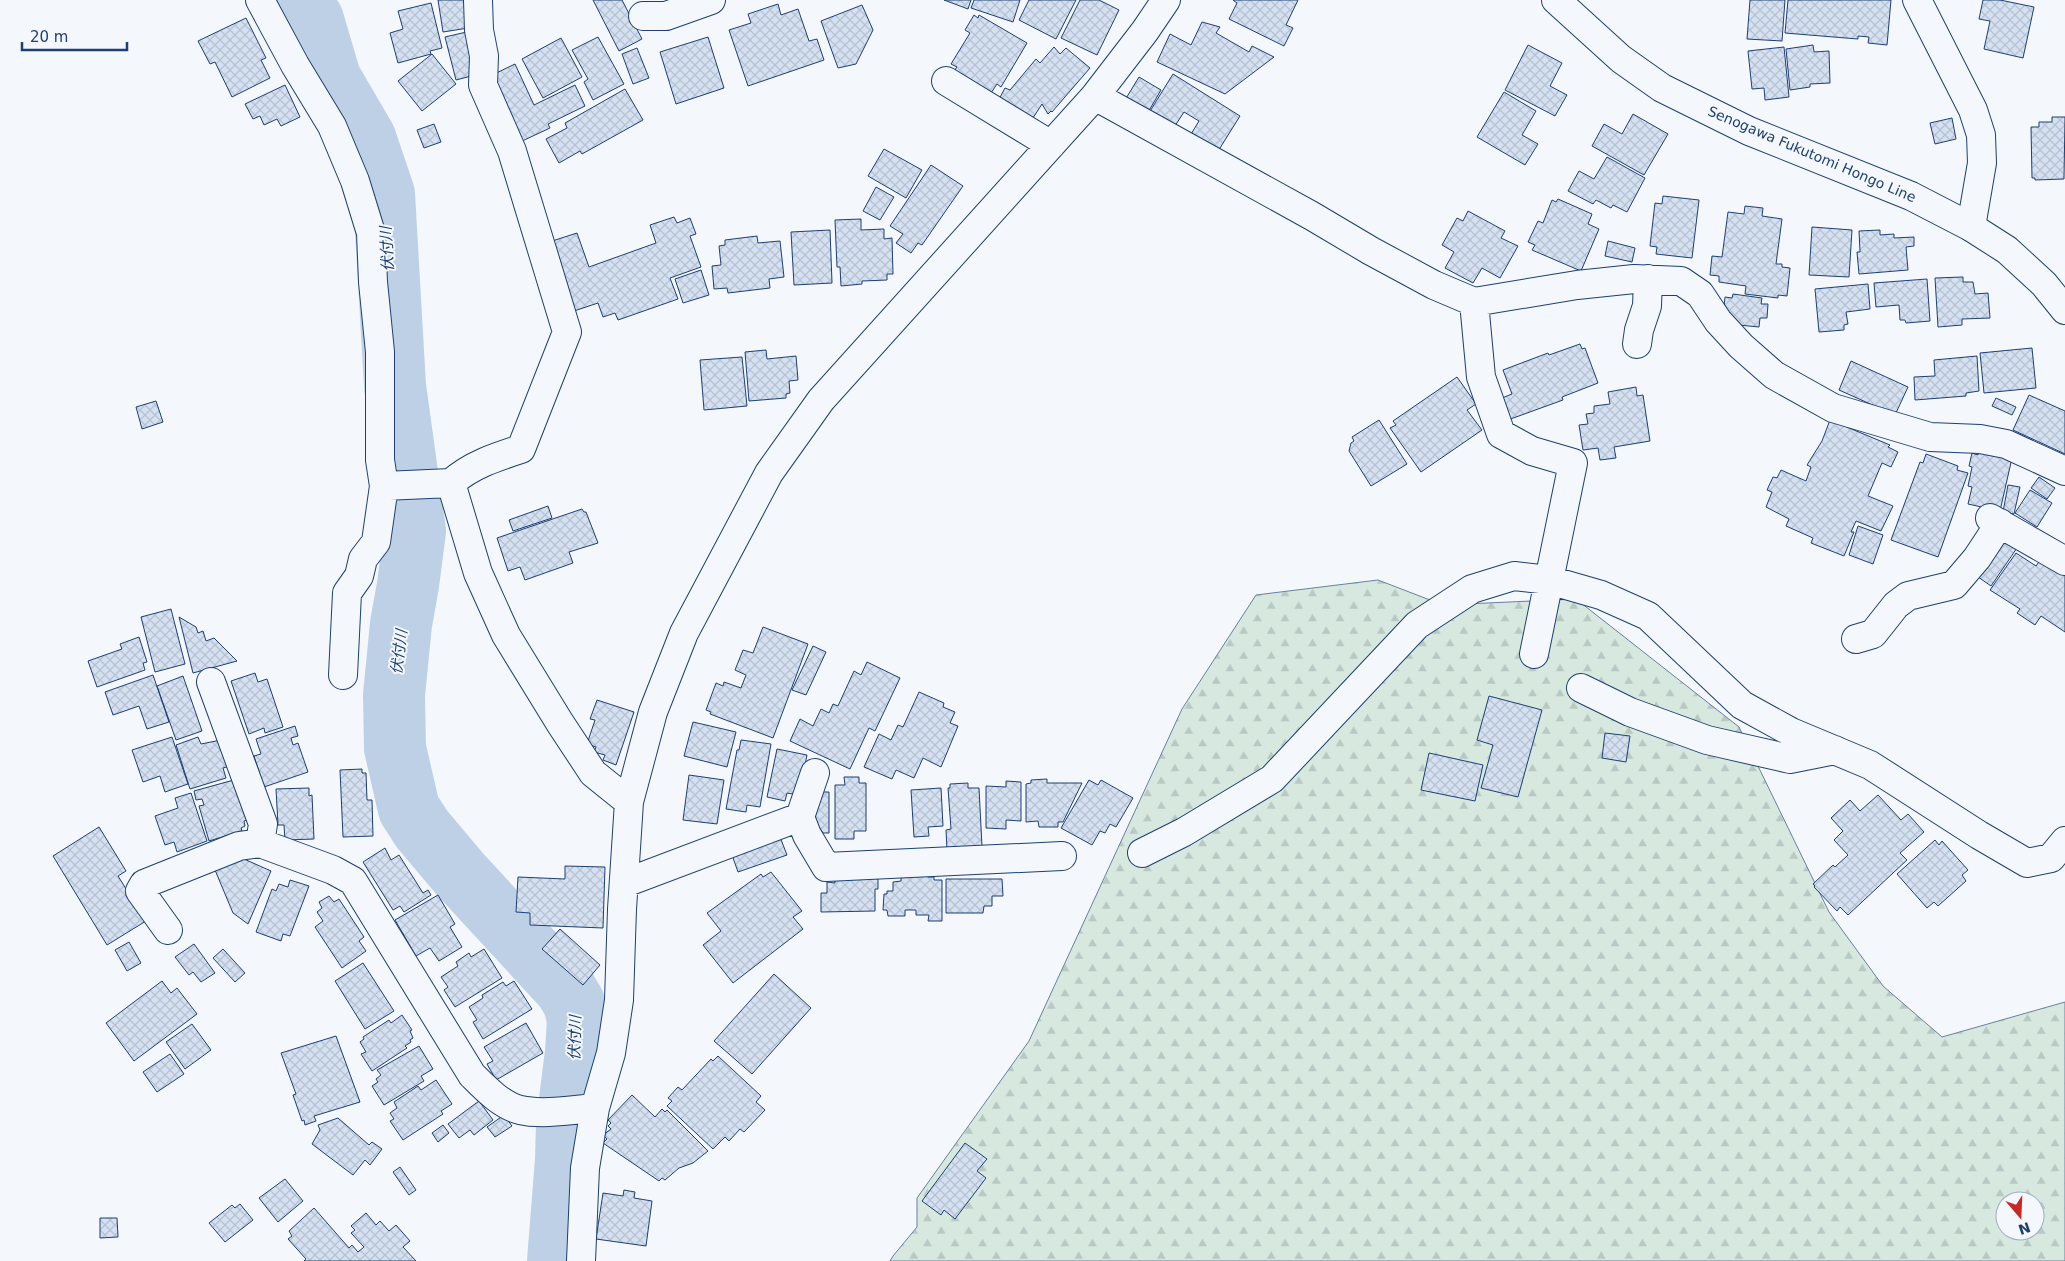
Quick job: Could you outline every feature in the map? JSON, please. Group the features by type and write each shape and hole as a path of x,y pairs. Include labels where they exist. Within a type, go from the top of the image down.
{"street":[{"path":"260,0 295,65 338,138 371,233 380,352 380,460 385,486 376,542 364,559 359,576 347,594 342,675"},
{"path":"385,486 450,483 469,469 521,449 567,332 512,151 483,85 484,56 479,30 478,0"},
{"path":"643,16 666,16 711,0"},
{"path":"581,1261 584,1168 595,1108 611,1053 619,1000 630,802 653,712 684,633 769,473 821,400 1095,96 1146,31 1166,0"},
{"name":"Senogawa Fukutomi Hongo Line","path":"1556,0 1621,59 1662,88 1749,131 1911,196 1972,227 2007,250 2044,284 2065,310"},
{"path":"1917,0 1973,110 1981,135 1982,163 1972,227"},
{"path":"946,81 1051,145"},
{"path":"1095,96 1312,216 1379,256 1434,285 1474,302 1577,285 1648,280 1681,281 1700,294 1718,321 1740,346 1774,375 1833,408 1930,437 1980,439 2006,444 2065,471"},
{"path":"1638,344 1639,330 1646,306 1648,280"},
{"path":"1474,302 1482,377 1501,434 1532,451 1573,463 1534,654"},
{"path":"450,483 478,573 506,635 593,773 630,802"},
{"path":"1856,639 1872,634 1896,605 1908,596 1954,584 1978,558 1995,521 2065,561"},
{"path":"1142,853 1184,832 1272,779 1417,625 1472,589 1514,576 1550,580 1601,595 1648,616 1742,705 1791,732 1870,766 1979,835 2028,863 2051,858 2065,841"},
{"path":"212,682 263,824 260,843"},
{"path":"1581,688 1630,712 1707,740 1790,759 1835,750"},
{"path":"815,773 800,817 807,835 826,867 1062,856"},
{"path":"625,883 800,817"},
{"path":"168,930 140,891 144,884 239,846 260,843 334,870 353,881 472,1075 492,1095 519,1110 552,1111 595,1108"}],"green space":[{"path":"1378,580 1443,605 1576,599 1739,727 1829,912 1883,986 1942,1037 2065,1002 2065,1261 890,1261 917,1227 917,1198 1029,1041 1182,709 1256,595"}],"building":[{"path":"438,0 464,0 468,28 443,32"},
{"path":"593,0 622,0 642,39 619,51"},
{"path":"944,0 971,0 968,9"},
{"path":"974,0 1020,0 1013,22 971,8"},
{"path":"1029,0 1076,0 1056,39 1019,20"},
{"path":"1080,0 1099,0 1119,10 1097,55 1061,38"},
{"path":"1233,0 1298,0 1286,25 1293,28 1284,46 1229,19 1237,3"},
{"path":"1750,0 1785,0 1782,41 1747,39"},
{"path":"1788,0 1891,0 1887,45 1868,43 1869,37 1858,36 1858,39 1785,33"},
{"path":"1983,0 2000,0 2034,7 2023,58 1984,49 1990,21 1979,19"},
{"path":"431,3 442,48 430,51 431,54 398,63 390,33 403,29 398,11"},
{"path":"778,4 781,15 798,9 809,41 817,39 824,60 748,86 729,30 751,23 748,14"},
{"path":"862,5 873,30 856,64 838,68 821,21"},
{"path":"974,15 978,18 979,15 1027,43 1001,87 997,84 991,93 954,71 957,67 951,64 970,33 965,30"},
{"path":"246,18 266,58 261,60 270,78 232,97 215,62 210,64 198,41"},
{"path":"1202,22 1220,27 1216,33 1249,52 1252,46 1274,57 1225,94 1157,62 1170,34 1191,45"},
{"path":"471,31 475,75 456,80 445,37"},
{"path":"598,37 624,84 593,100 584,82 588,79 572,50"},
{"path":"708,37 724,88 676,104 660,52"},
{"path":"561,38 582,77 543,98 522,59"},
{"path":"1528,45 1562,63 1550,86 1567,95 1555,116 1505,90"},
{"path":"1813,45 1814,52 1829,51 1830,83 1810,84 1810,87 1790,90 1786,49"},
{"path":"1054,47 1060,54 1066,48 1090,68 1052,112 1048,114 1042,104 1031,121 997,103 1005,88 1010,90 1036,59 1040,63"},
{"path":"1784,47 1789,97 1765,100 1764,88 1752,89 1748,51"},
{"path":"637,48 649,78 633,84 622,54"},
{"path":"432,54 456,84 422,111 398,81"},
{"path":"515,64 534,105 575,85 585,106 548,124 550,128 520,142 486,78"},
{"path":"1173,74 1240,116 1215,156 1188,139 1199,121 1184,112 1171,132 1147,116"},
{"path":"1139,77 1161,90 1147,114 1125,100"},
{"path":"285,85 300,117 281,126 277,119 264,125 260,116 253,119 245,104"},
{"path":"625,89 643,120 582,154 580,151 559,163 546,139 567,128 565,123"},
{"path":"1504,92 1536,111 1522,135 1538,144 1525,165 1477,137"},
{"path":"1633,114 1668,134 1644,175 1592,146 1604,124 1622,134"},
{"path":"2052,117 2065,117 2064,179 2035,180 2035,178 2032,178 2031,127 2039,127 2039,122 2052,122"},
{"path":"1952,118 1956,139 1935,144 1930,123"},
{"path":"434,124 441,142 424,148 417,130"},
{"path":"884,149 922,170 906,198 868,176"},
{"path":"1607,157 1645,178 1627,212 1613,205 1611,208 1596,200 1593,204 1568,191 1579,171 1594,179"},
{"path":"931,165 963,186 922,245 918,243 911,253 896,243 903,234 890,226"},
{"path":"876,187 894,197 880,220 863,211"},
{"path":"1663,196 1699,200 1692,258 1656,254 1657,247 1650,246 1655,203 1662,204"},
{"path":"1558,199 1592,214 1588,224 1599,229 1581,271 1532,250 1535,245 1528,242 1538,221 1543,223 1552,200 1556,202"},
{"path":"1745,206 1763,208 1762,216 1782,219 1776,264 1782,264 1782,267 1790,268 1787,296 1778,295 1778,298 1745,294 1746,286 1719,282 1719,276 1710,275 1712,256 1722,257 1728,212 1744,214"},
{"path":"1468,211 1505,231 1501,238 1518,246 1500,278 1482,268 1473,283 1445,268 1454,252 1442,245 1457,218 1463,221"},
{"path":"674,217 677,223 690,218 696,234 690,236 701,267 670,278 678,299 618,320 615,313 603,317 598,303 571,312 546,243 577,233 589,267 656,243 650,225"},
{"path":"861,219 861,230 884,229 884,239 892,238 893,274 887,274 887,280 862,281 862,284 841,286 840,267 837,267 835,220"},
{"path":"1812,227 1852,230 1849,277 1809,275"},
{"path":"830,230 832,283 794,285 791,232"},
{"path":"1880,230 1880,235 1894,234 1894,238 1914,237 1914,246 1906,247 1908,270 1859,274 1857,252 1860,252 1859,231"},
{"path":"757,236 758,243 780,241 784,277 769,279 770,288 728,293 727,288 714,289 712,266 721,265 719,246 725,245 725,240"},
{"path":"1608,241 1635,248 1632,262 1605,256"},
{"path":"701,270 709,295 683,303 675,279"},
{"path":"1963,277 1963,282 1973,282 1975,294 1988,293 1990,318 1962,319 1962,325 1938,327 1935,278"},
{"path":"1927,279 1930,321 1906,323 1905,320 1900,320 1899,305 1876,307 1874,283"},
{"path":"1868,284 1870,309 1846,312 1848,324 1844,325 1844,330 1819,332 1815,289"},
{"path":"1733,294 1762,298 1761,304 1768,304 1767,318 1760,318 1759,327 1728,324 1723,315 1725,297 1732,298"},
{"path":"1580,344 1582,349 1585,348 1598,383 1562,397 1563,400 1505,421 1497,400 1512,394 1503,370 1548,353 1549,355"},
{"path":"2032,348 2036,388 1984,393 1980,353"},
{"path":"766,350 767,359 796,356 798,380 789,381 790,393 786,394 786,398 749,401 745,352"},
{"path":"1977,356 1979,391 1966,393 1966,396 1915,400 1914,377 1935,376 1934,360"},
{"path":"742,357 747,406 704,410 700,360"},
{"path":"1851,361 1908,387 1895,415 1839,390"},
{"path":"1457,377 1476,404 1467,410 1482,430 1421,472 1390,428 1396,425 1393,421"},
{"path":"1636,387 1637,396 1643,395 1650,441 1614,447 1616,458 1600,460 1598,448 1583,450 1579,425 1588,424 1586,414 1594,413 1594,406 1610,404 1608,392"},
{"path":"2029,395 2065,411 2065,454 2013,430"},
{"path":"1996,398 2016,407 2012,415 1992,406"},
{"path":"156,401 163,422 142,429 136,407"},
{"path":"1379,420 1407,464 1371,486 1349,451 1351,443 1354,441 1352,437"},
{"path":"1830,420 1890,445 1888,447 1898,452 1891,467 1882,463 1868,496 1893,506 1881,531 1856,521 1851,532 1854,532 1844,556 1811,543 1813,538 1786,526 1789,519 1766,507 1772,492 1767,490 1773,477 1777,478 1781,470 1806,481 1811,467 1807,465 1822,441"},
{"path":"1979,451 2012,458 2000,511 1968,504 1972,487 1968,486 1972,467 1969,466 1972,453 1978,455"},
{"path":"1926,454 1958,466 1957,470 1968,473 1938,557 1891,540 1920,462 1923,463"},
{"path":"2039,477 2055,488 2047,499 2031,488"},
{"path":"2008,485 2020,487 2014,514 2003,512"},
{"path":"2030,490 2052,503 2037,527 2015,513"},
{"path":"548,506 552,518 513,531 509,520"},
{"path":"582,509 586,512 598,543 569,552 573,563 525,580 520,567 508,571 497,538"},
{"path":"1858,526 1883,535 1873,564 1849,555"},
{"path":"1998,531 2019,545 1991,586 1971,572"},
{"path":"2016,553 2036,566 2041,559 2065,571 2065,632 2041,616 2035,625 2017,613 2020,609 1990,590"},
{"path":"171,609 185,664 155,672 141,617"},
{"path":"179,617 196,627 198,633 203,631 206,641 214,638 237,661 193,673"},
{"path":"763,627 808,644 773,738 710,714 711,712 706,710 716,683 723,686 724,682 741,688 746,675 735,670 743,650 753,653"},
{"path":"139,637 147,662 143,663 145,670 97,687 88,661 122,649 120,644"},
{"path":"813,646 826,652 806,695 792,690"},
{"path":"867,662 900,678 875,731 869,728 850,769 790,741 800,719 813,726 821,709 829,713 833,704 838,706 854,671 861,675"},
{"path":"255,673 258,682 267,679 283,727 265,733 264,728 249,734 231,681"},
{"path":"153,675 169,722 147,729 139,706 113,715 105,692"},
{"path":"183,676 202,731 176,740 157,686"},
{"path":"919,692 944,703 943,707 955,712 950,723 958,726 941,767 923,758 914,778 896,770 892,779 864,767 879,734 891,740 898,725 903,727"},
{"path":"1489,696 1542,710 1518,797 1481,788 1493,745 1477,740"},
{"path":"597,700 634,712 616,765 603,760 605,755 594,752 596,747 587,744 595,720 590,719"},
{"path":"693,722 736,732 727,767 684,756"},
{"path":"295,726 298,736 291,738 293,745 298,743 308,772 264,787 254,756 261,754 256,739"},
{"path":"1605,733 1630,736 1626,762 1602,758"},
{"path":"172,737 188,784 165,792 160,776 143,782 132,750"},
{"path":"198,737 201,744 221,740 230,766 223,768 226,778 190,789 176,745"},
{"path":"741,740 771,744 760,807 747,805 746,812 726,809 737,750 739,750"},
{"path":"777,749 807,755 799,795 787,793 785,801 767,797"},
{"path":"1429,753 1483,765 1475,801 1421,790"},
{"path":"362,769 362,773 366,773 367,800 372,800 373,836 343,837 340,770"},
{"path":"689,775 724,780 717,824 683,820"},
{"path":"844,777 859,777 859,783 866,783 866,831 854,831 854,839 835,839 835,785 845,785"},
{"path":"241,778 252,818 244,821 245,826 241,828 242,831 209,841 199,806 204,805 202,799 196,800 194,791"},
{"path":"1047,779 1047,783 1082,783 1063,822 1058,822 1058,827 1039,827 1038,821 1026,822 1026,784 1031,783 1031,780"},
{"path":"1089,780 1098,785 1101,780 1133,798 1116,827 1110,824 1105,833 1100,831 1092,845 1061,828"},
{"path":"1006,781 1021,782 1021,821 1006,820 1006,829 986,828 986,786 1006,787"},
{"path":"968,783 968,788 979,788 982,847 947,850 946,830 951,829 948,788 950,788 950,784"},
{"path":"309,788 309,796 312,795 314,839 285,840 284,825 278,825 276,789"},
{"path":"941,788 943,826 928,827 929,836 914,837 911,790"},
{"path":"819,792 829,792 829,833 823,833 814,820"},
{"path":"191,793 207,841 177,852 174,842 165,845 155,816 178,808 175,798"},
{"path":"1878,795 1901,820 1908,814 1924,832 1900,853 1907,860 1848,915 1840,907 1837,911 1813,884 1833,865 1835,867 1848,855 1834,840 1843,831 1831,818 1850,800 1860,811"},
{"path":"99,827 126,871 118,876 146,921 107,945 53,856"},
{"path":"780,837 787,855 738,872 732,855"},
{"path":"1935,840 1939,845 1942,841 1968,870 1962,875 1966,881 1938,906 1934,902 1927,908 1897,874"},
{"path":"385,848 391,860 399,855 423,893 428,890 431,895 404,912 400,906 393,910 363,862"},
{"path":"244,859 271,871 248,924 233,913 215,870"},
{"path":"565,866 605,867 603,928 530,925 530,913 516,912 518,877 565,879"},
{"path":"771,872 802,911 793,917 803,929 733,983 703,945 721,931 707,913 761,874 763,877"},
{"path":"928,873 928,877 934,877 934,880 942,880 942,921 928,921 929,915 916,915 916,910 905,910 905,916 888,916 887,910 883,910 884,894 887,894 887,891 893,891 893,882 901,881 901,875"},
{"path":"878,874 878,889 875,889 875,911 821,912 821,893 827,893 827,882 835,883 835,875"},
{"path":"946,879 1002,879 1003,896 992,896 992,906 984,906 983,913 946,913"},
{"path":"290,880 309,886 290,936 283,934 281,941 256,932 272,889 276,891 279,884 288,887"},
{"path":"438,895 455,924 450,927 462,947 439,961 430,948 416,956 395,920"},
{"path":"329,896 334,902 339,899 364,937 359,941 366,951 342,968 315,927 323,921 317,912 322,908 319,902"},
{"path":"560,929 600,965 583,985 542,949"},
{"path":"129,942 141,963 127,971 115,950"},
{"path":"194,944 215,973 201,982 193,972 189,975 175,957"},
{"path":"223,949 245,973 235,982 213,958"},
{"path":"484,949 502,978 455,1007 444,990 448,987 441,977 458,966 456,962 469,953 471,957"},
{"path":"363,963 394,1011 365,1029 335,981"},
{"path":"774,974 811,1008 752,1074 714,1041"},
{"path":"162,981 171,993 177,988 197,1014 134,1061 106,1023"},
{"path":"514,981 532,1009 483,1039 473,1022 477,1020 469,1007 483,998 482,995 503,982 506,986"},
{"path":"402,1015 412,1030 410,1031 413,1038 410,1040 411,1042 405,1046 407,1048 372,1071 361,1054 366,1052 360,1042 364,1039 363,1037 389,1020 391,1023"},
{"path":"526,1023 543,1053 496,1080 487,1064 493,1061 484,1047"},
{"path":"192,1024 211,1050 185,1069 166,1042"},
{"path":"336,1036 360,1102 314,1116 316,1121 305,1125 293,1095 296,1094 281,1053"},
{"path":"419,1046 433,1069 421,1076 424,1081 384,1105 372,1086 378,1082 376,1079 381,1075 377,1070"},
{"path":"170,1054 184,1074 157,1092 143,1072"},
{"path":"718,1056 761,1096 756,1102 765,1110 744,1132 740,1129 729,1141 725,1137 713,1149 667,1106 672,1101 668,1098 678,1087 682,1090 711,1059 713,1061"},
{"path":"436,1080 452,1104 441,1111 443,1114 403,1140 390,1121 394,1119 390,1113 397,1108 394,1102 418,1086 421,1090"},
{"path":"632,1095 655,1117 662,1109 665,1112 667,1110 708,1151 693,1163 679,1168 665,1180 662,1178 659,1181 603,1143 607,1139 603,1135 611,1129 608,1126 611,1123 608,1120"},
{"path":"479,1101 493,1120 474,1135 470,1130 459,1138 448,1124"},
{"path":"504,1115 512,1126 495,1137 487,1127"},
{"path":"338,1118 369,1145 372,1142 382,1149 370,1165 365,1160 353,1175 312,1144 320,1130 318,1125"},
{"path":"443,1125 449,1133 438,1142 432,1133"},
{"path":"965,1143 987,1159 977,1171 986,1178 955,1219 944,1210 941,1215 922,1201"},
{"path":"400,1167 416,1190 409,1195 393,1172"},
{"path":"285,1179 303,1201 278,1222 259,1198"},
{"path":"624,1190 635,1192 634,1198 652,1201 646,1246 596,1239 603,1193 623,1196"},
{"path":"240,1204 253,1220 225,1242 209,1223 232,1205 235,1208"},
{"path":"314,1208 349,1248 352,1245 358,1252 364,1247 351,1233 355,1230 351,1226 366,1213 376,1225 380,1221 389,1231 396,1225 410,1241 403,1247 416,1261 304,1261 306,1259 288,1239 292,1236 289,1231"},
{"path":"100,1218 117,1218 118,1237 100,1238"}],"waterway":[{"name":"伏付川","path":"300,0 313,20 330,78 365,138 384,194 395,386 415,531 401,624 394,695 395,748 409,809 422,829 459,873 565,988 574,1003 578,1020 567,1124 558,1261"}]}
